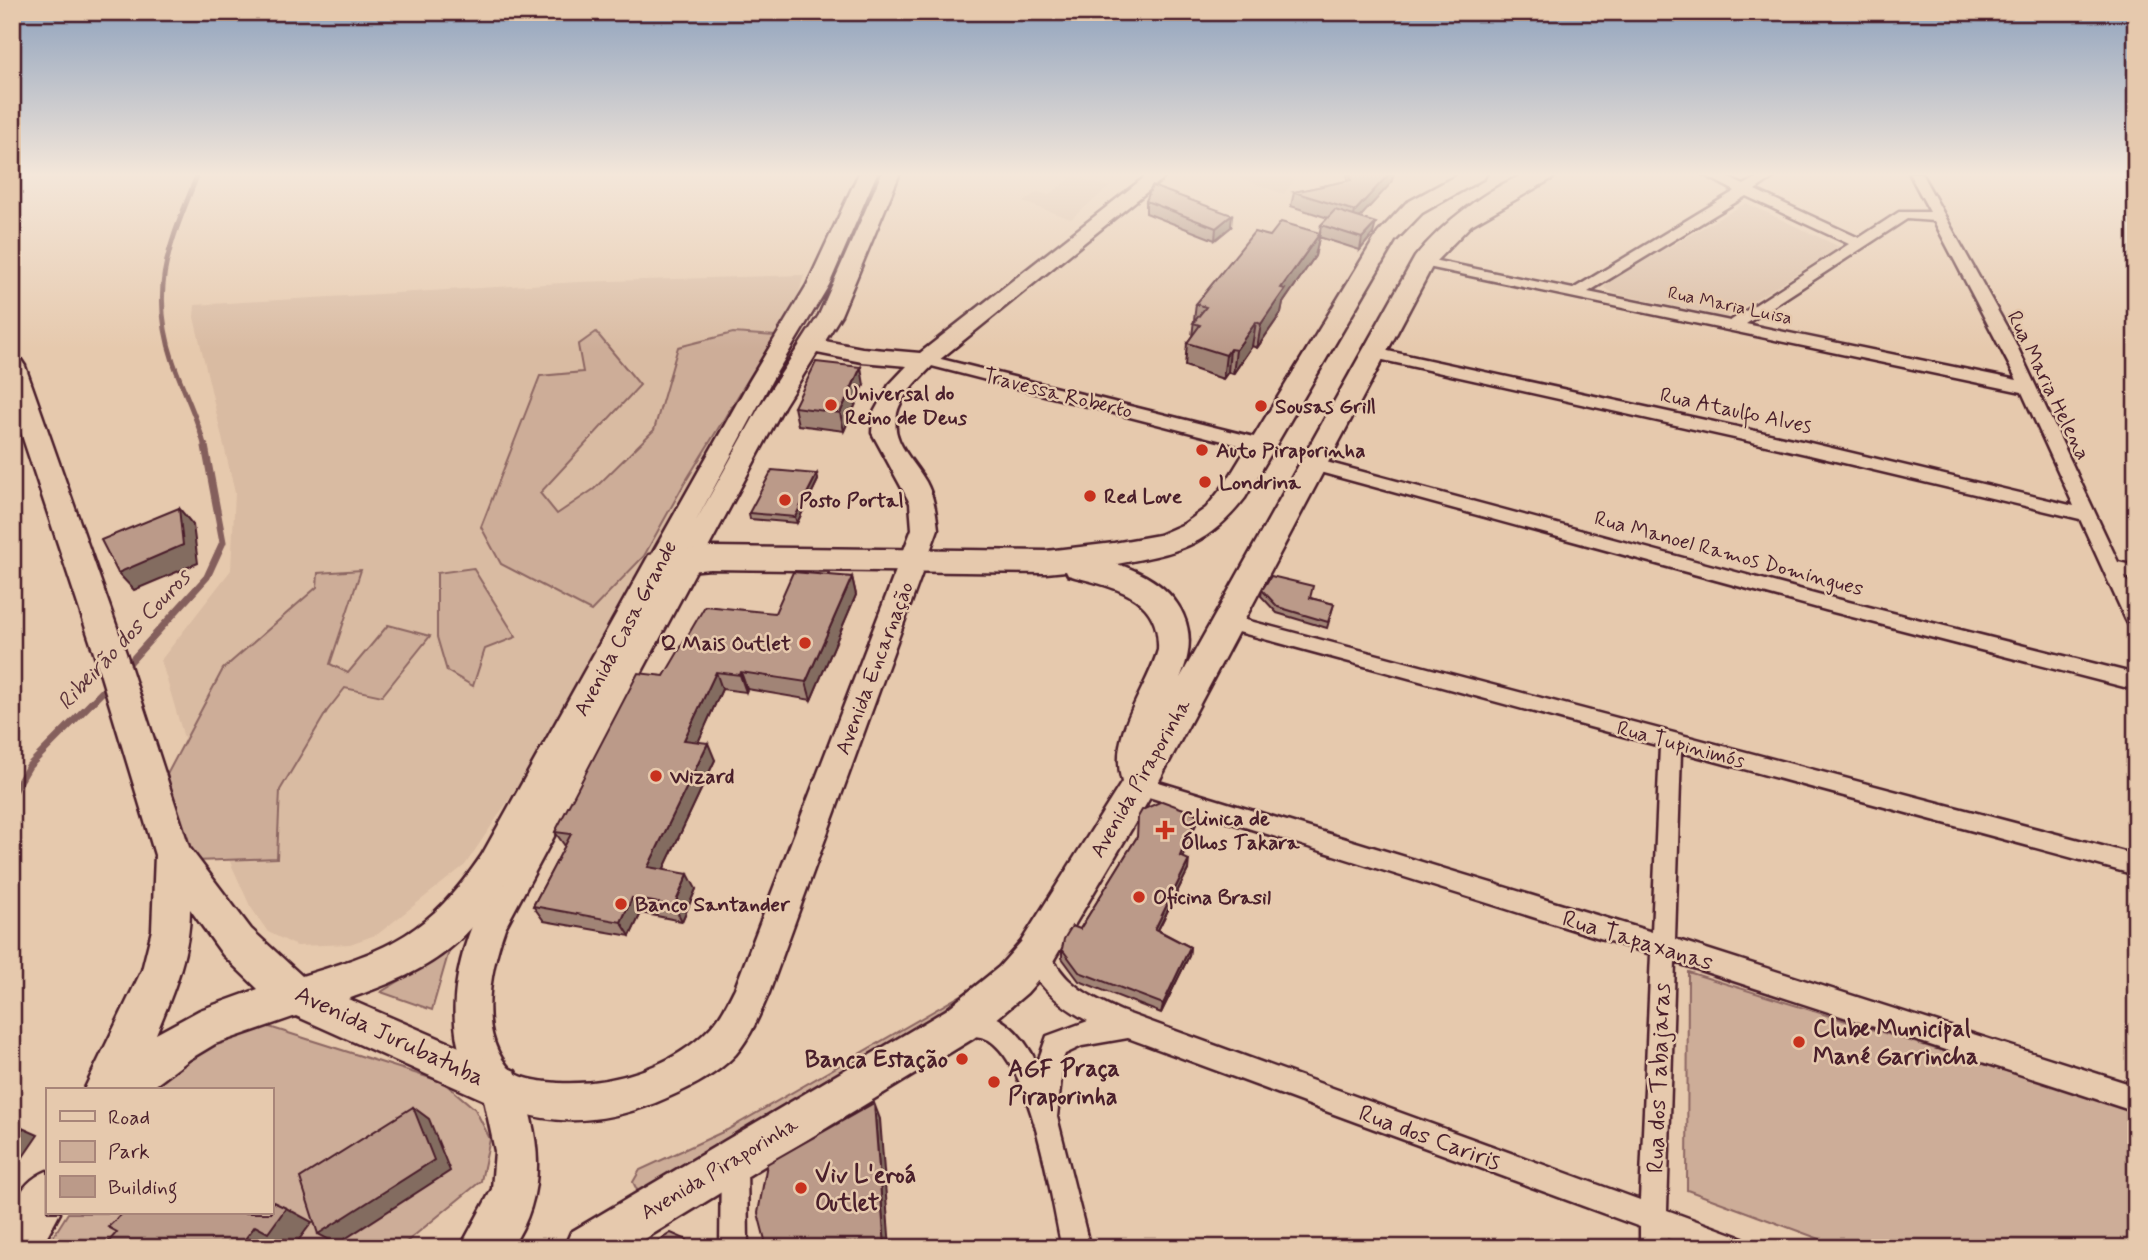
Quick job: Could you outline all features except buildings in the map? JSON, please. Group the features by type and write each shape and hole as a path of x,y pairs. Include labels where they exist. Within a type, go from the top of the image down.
{"main road":[{"name":"Avenida Casa Grande","path":"500,1086 484,1061 471,1014 478,953 510,884 674,561 755,390 818,285 841,232"},
{"name":"Avenida Casa Grande","path":"298,997 421,948 449,927 474,900 674,561 811,345 839,297 866,232"},
{"name":"Avenida Encarnação","path":"500,1086 534,1099 559,1104 610,1100 683,1069 719,1045 729,1034 751,993 916,559 925,529 924,507 919,493 886,445 883,428 887,408 897,390 925,360 1087,232"},
{"path":"1046,562 1146,549 1165,544 1194,531 1225,504 1391,232"},
{"name":"Avenida Piraporinha","path":"587,1248 960,1024 1013,980 1035,955 1139,785 1423,262 1447,232"},
{"path":"1365,271 1423,262"},
{"name":"Travessa Roberto","path":"811,345 862,355 925,360"},
{"name":"Avenida Jurubatuba","path":"12,366 117,678 173,855 212,912 237,942 298,997 500,1086"},
{"path":"674,561 916,559 1046,562 1110,572 1132,580 1146,590 1172,620 1175,629 1172,660 1140,728 1136,753 1139,785"},
{"name":"Avenida Jurubatuba","path":"106,1088 140,1023 162,970 171,930 173,855"},
{"path":"120,1088 163,1054 201,1030 298,997"},
{"path":"483,1248 496,1231 516,1191 518,1147 500,1086"},
{"path":"16,1248 46,1195"}],"street":[{"path":"1576,293 1677,232"},
{"path":"1834,232 1858,243"},
{"path":"1733,326 1876,232"},
{"name":"Rua Maria Helena","path":"1945,232 2029,388 2136,621"},
{"name":"Rua Maria Luisa","path":"1423,262 2029,388"},
{"name":"Rua Ataulfo Alves","path":"1374,353 1806,448 2088,514"},
{"name":"Travessa Roberto","path":"925,360 1262,445"},
{"name":"Rua Manoel Ramos Domingues","path":"1311,464 1816,600 2136,682"},
{"path":"2110,567 2136,572"},
{"name":"Rua Tupinimós","path":"1227,622 2135,868"},
{"name":"Rua dos Tabajaras","path":"1654,1248 1671,741"},
{"name":"Rua Tapaxanas","path":"1139,785 1664,947 2136,1099"},
{"name":"Rua dos Cariris","path":"1035,955 1049,978 1061,991 1084,1008 1127,1027 1733,1248"},
{"path":"960,1024 994,1028 1007,1038 1023,1060 1046,1116 1076,1248"},
{"name":"Rua dos Cariris","path":"1046,1116 1050,1059 1056,1045 1081,1034 1127,1027"},
{"path":"734,1158 734,1248"}],"shaded area":[{"path":"1696,232 1808,232 1840,247 1727,317 1616,294 1604,288 1608,282"},
{"path":"804,275 789,328 529,770 465,865 378,934 350,944 297,946 268,932 250,906 203,802 161,660 231,570 235,493 194,317 195,305 579,282"}],"green space":[{"path":"596,332 640,385 540,493 557,514 594,489 654,430 678,347 733,333 775,336 684,484 644,556 591,611 501,564 481,527 540,376 583,372 578,345"},
{"path":"473,568 516,637 485,649 473,686 447,671 437,637 437,573"},
{"path":"361,570 330,664 348,673 388,625 430,636 382,696 345,688 327,711 280,790 277,858 195,861 163,782 223,669 317,587 318,573"},
{"path":"449,951 432,1010 381,992"},
{"name":"Clube Municipal Mané Garrincha","path":"1688,972 2136,1111 2136,1248 1844,1248 1687,1190"},
{"path":"965,993 962,1002 639,1194 633,1182 640,1170 727,1130"},
{"path":"263,1025 443,1082 475,1109 490,1139 481,1181 399,1248 46,1248 67,1214 273,1214 273,1088 148,1088 211,1039"}],"waterway":[{"name":"Ribeirão dos Couros","path":"176,232 163,287 166,334 173,361 205,448"},
{"name":"Ribeirão dos Couros","path":"123,670 207,577 223,542 205,446"},
{"name":"Ribeirão dos Couros","path":"12,795 29,766 110,684"}],"place":[{"name":"Universal do Reino de Deus","path":"831,405"},
{"name":"Sousas Grill","path":"1261,406"},
{"name":"Auto Piraporinha","path":"1202,450"},
{"name":"Londrina","path":"1205,482"},
{"name":"Red Love","path":"1090,496"},
{"name":"Posto Portal","path":"785,500"},
{"name":"Q Mais Outlet","path":"805,643"},
{"name":"Wizard","path":"656,776"},
{"name":"Clinica de Ólhos Takara","path":"1165,830"},
{"name":"Oficina Brasil","path":"1139,897"},
{"name":"Banco Santander","path":"621,904"},
{"name":"Clube Municipal Mané Garrincha","path":"1799,1042"},
{"name":"Banca Estação","path":"962,1059"},
{"name":"AGF Praça Piraporinha","path":"994,1082"},
{"name":"Viv L'eroá Outlet","path":"801,1188"}]}
